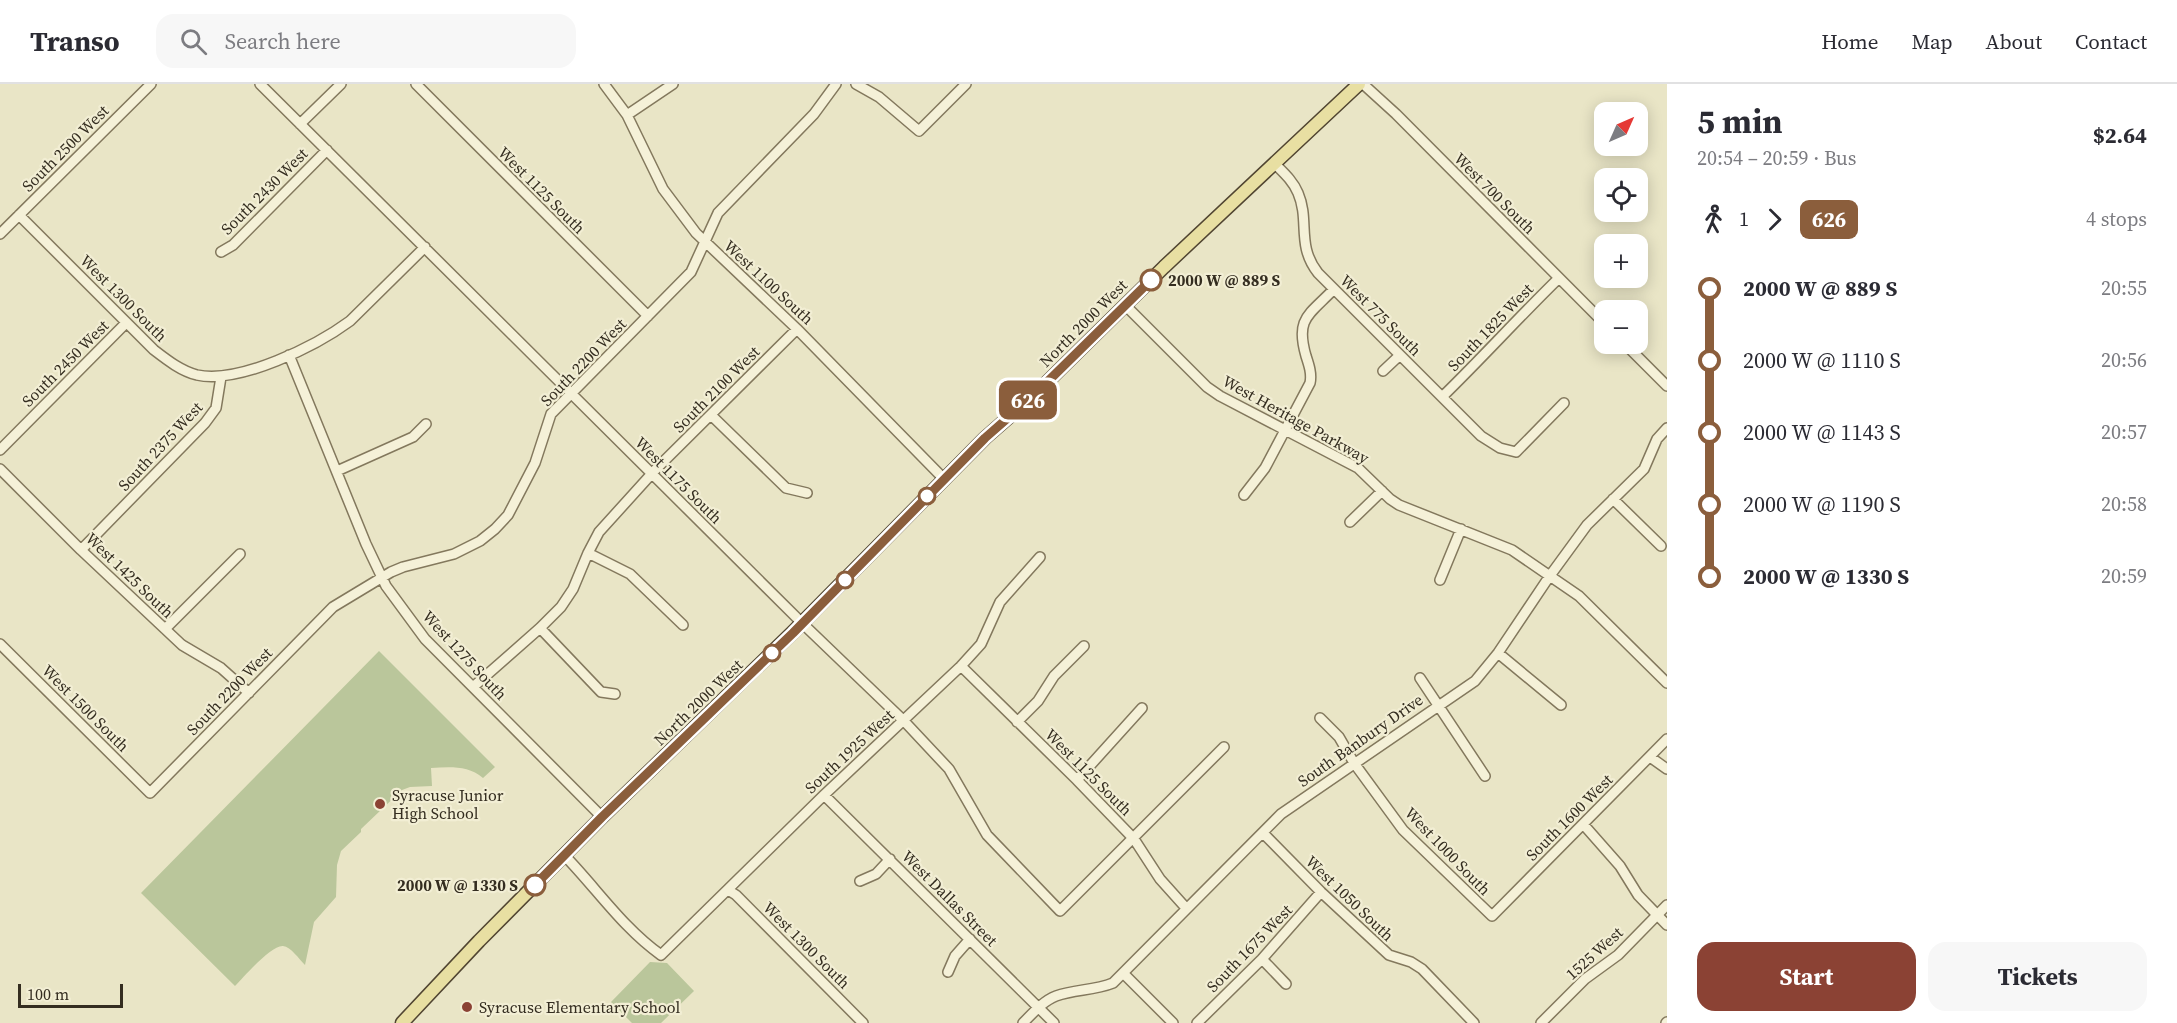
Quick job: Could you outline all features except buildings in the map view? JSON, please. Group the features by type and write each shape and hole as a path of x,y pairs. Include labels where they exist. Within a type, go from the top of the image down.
{"main road":[{"name":"North 2000 West","path":"402,1023 470,949 945,479 1125,305 1361,84"}],"street":[{"name":"South 2500 West","path":"0,234 151,84"},
{"name":"West 1175 South","path":"260,84 570,394 904,721 949,769 987,835 1060,911 1134,839"},
{"path":"300,124 341,84"},
{"name":"West 1125 South","path":"416,84 648,316"},
{"name":"West 1100 South","path":"604,84 627,115 663,189 696,233 797,329 945,479"},
{"path":"627,115 673,84"},
{"name":"South 2200 West","path":"150,793 333,607 382,577 403,567 454,554 480,541 495,529 508,515 536,463 551,414 691,272 718,213 814,114 836,84"},
{"path":"856,84 879,97 919,130 966,84"},
{"name":"West 700 South","path":"1361,84 1396,114 1594,313"},
{"name":"South 2430 West","path":"221,252 233,245 327,150"},
{"name":"West 775 South","path":"1275,164 1288,177 1301,201 1305,245 1309,259 1318,273 1481,436 1500,448 1516,452 1564,403"},
{"name":"West 1300 South","path":"19,215 126,323 172,365 196,375 221,377"},
{"path":"221,377 238,374 289,355 336,332 425,247"},
{"name":"South 1825 West","path":"1442,397 1490,350 1506,329 1559,278"},
{"path":"1244,495 1265,468 1311,379 1300,336 1303,324 1334,289"},
{"name":"West Heritage Parkway","path":"1125,305 1208,387 1234,404 1358,468 1399,505 1512,550 1579,596 1667,683"},
{"name":"South 2450 West","path":"0,450 126,323"},
{"name":"South 2100 West","path":"473,687 561,608 573,589 599,532 652,474 797,329"},
{"path":"1635,354 1667,386"},
{"name":"West 1275 South","path":"289,355 366,544 382,577 425,639 602,817"},
{"path":"1383,371 1400,355"},
{"name":"South 2375 West","path":"81,550 205,423 216,408 221,377"},
{"path":"711,415 786,488 807,493"},
{"path":"337,471 413,437 426,424"},
{"name":"South Banbury Drive","path":"1023,1023 1038,1008 1057,995 1100,988 1113,983 1281,814 1438,704 1475,681 1498,653 1587,525 1644,469 1657,439 1667,429"},
{"name":"West 1425 South","path":"0,468 81,550 182,645 221,668 249,693"},
{"path":"1350,522 1382,491"},
{"path":"1613,499 1661,546"},
{"path":"1440,580 1461,530"},
{"path":"588,553 630,574 683,625"},
{"path":"165,629 240,554"},
{"name":"South 1925 West","path":"566,856 605,902 661,955 824,795 961,666 981,644 1000,602 1040,557"},
{"path":"540,628 601,692 615,694"},
{"name":"West 1500 South","path":"0,644 150,793"},
{"path":"1017,722 1038,701 1054,676 1084,646"},
{"path":"1498,653 1561,705"},
{"name":"West 1125 South","path":"961,666 1134,839 1160,879 1186,908"},
{"path":"1420,678 1485,776"},
{"path":"1077,780 1142,708"},
{"name":"West 1000 South","path":"1320,718 1339,737 1354,763 1403,830 1492,916"},
{"name":"South 1600 West","path":"1492,916 1667,739"},
{"path":"1134,839 1224,747"},
{"path":"1650,757 1667,769"},
{"name":"West Dallas Street","path":"824,795 1054,1023"},
{"path":"1583,824 1620,866 1638,895 1667,925"},
{"name":"West 1050 South","path":"1263,833 1389,955 1411,962 1422,969 1474,1023"},
{"path":"860,881 876,874 890,859"},
{"name":"West 1300 South","path":"728,890 736,895 863,1023"},
{"name":"South 1675 West","path":"1197,1023 1262,959 1322,892"},
{"name":"1525 West","path":"1541,1023 1585,980 1618,954 1667,905"},
{"path":"948,972 955,956 970,939"},
{"path":"1262,959 1286,984"},
{"path":"1124,974 1173,1023"}],"green space":[{"path":"379,651 495,767 483,778 465,769 431,768 432,786 410,787 402,790 341,851 337,865 336,897 314,922 305,965 289,949 283,946 278,947 265,956 235,986 141,893"},
{"path":"650,962 667,963 694,991 661,1023 632,1023 611,1002"}],"bus line":[{"name":"626","path":"535,885 602,817 793,633 985,438 1036,393 1151,280"}],"place":[{"name":"2000 W @ 889 S","path":"1151,280"},
{"name":"Syracuse Junior High School","path":"380,804"},
{"name":"2000 W @ 1330 S","path":"535,885"},
{"name":"Syracuse Elementary School","path":"467,1007"}]}
